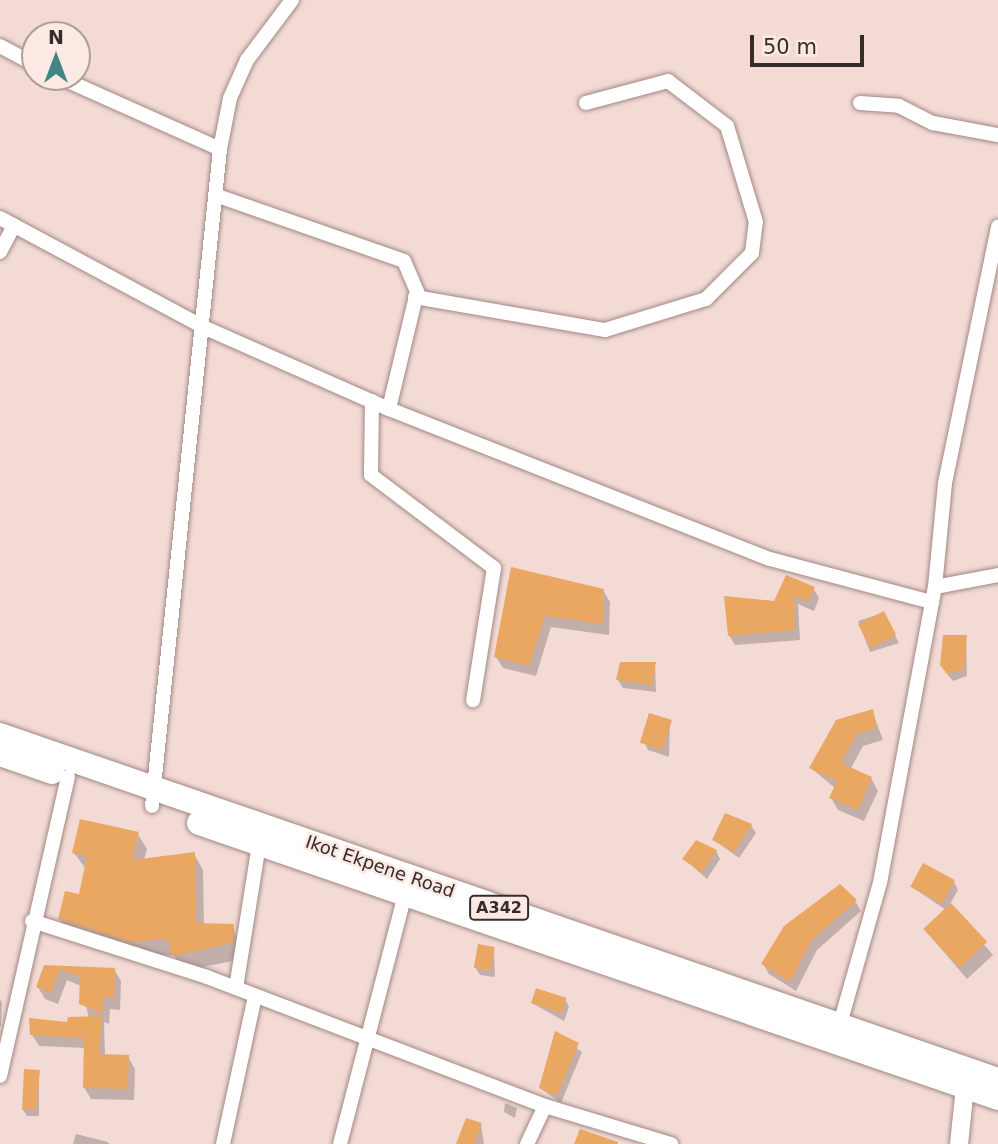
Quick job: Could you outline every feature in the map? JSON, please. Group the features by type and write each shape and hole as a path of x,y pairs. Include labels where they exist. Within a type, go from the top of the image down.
{"highway":[{"name":"Ikot Ekpene Road","path":"0,735 153,797 837,1035 998,1098"},
{"name":"Ikot Ekpene Road","path":"0,754 68,777 153,797"},
{"name":"Ikot Ekpene Road","path":"261,835 405,894 837,1035 998,1080"}],"street":[{"path":"153,797 220,149 230,98 247,60 292,0"},
{"path":"0,46 21,57"},
{"path":"415,298 605,330 706,299 752,253 756,222 727,126 668,81 586,103"},
{"path":"90,91 220,149"},
{"path":"860,103 899,106 933,123 998,135"},
{"path":"215,195 404,261 415,298 389,409"},
{"path":"0,218 203,327 389,409 770,559 933,594 998,575"},
{"path":"0,252 14,226"},
{"path":"837,1035 880,883 933,594 945,484 998,226"},
{"path":"372,401 371,475 494,568 473,700"},
{"path":"0,1076 32,921 68,777"},
{"path":"236,988 261,835"},
{"path":"340,1144 370,1041 405,894"},
{"path":"32,921 236,988 545,1106 671,1144"},
{"path":"223,1144 255,996"},
{"path":"959,1144 965,1087"},
{"path":"527,1144 545,1106"}],"building":[{"path":"511,567 604,589 604,624 545,616 529,666 494,657"},
{"path":"786,575 815,587 808,602 794,596 795,630 728,636 724,596 774,601"},
{"path":"884,611 896,635 870,648 858,624"},
{"path":"943,635 967,635 964,669 947,674 940,665"},
{"path":"620,662 656,662 652,685 616,680"},
{"path":"873,709 877,728 857,734 841,763 872,777 858,810 829,798 837,781 809,768 836,720"},
{"path":"649,713 672,720 663,750 640,743"},
{"path":"725,813 752,824 734,852 712,840"},
{"path":"80,819 139,832 132,860 195,852 196,923 234,924 233,943 172,956 168,939 129,942 58,919 65,891 79,894 87,856 72,853"},
{"path":"696,840 717,850 702,872 682,859"},
{"path":"923,863 955,880 942,904 910,887"},
{"path":"840,884 857,900 812,940 790,982 761,964 784,926"},
{"path":"951,903 987,942 959,968 923,929"},
{"path":"478,944 495,947 491,971 474,968"},
{"path":"44,965 115,968 114,998 104,998 102,1013 79,1004 80,977 60,969 51,993 36,987"},
{"path":"536,988 566,998 561,1013 531,1003"},
{"path":"102,1016 99,1054 129,1055 128,1089 83,1088 84,1038 30,1035 29,1018 67,1022 68,1017"},
{"path":"555,1031 579,1043 557,1096 539,1088"},
{"path":"24,1069 40,1070 36,1110 22,1110"},
{"path":"466,1118 482,1123 474,1144 456,1144"},
{"path":"580,1129 618,1142 618,1144 574,1144"}]}
